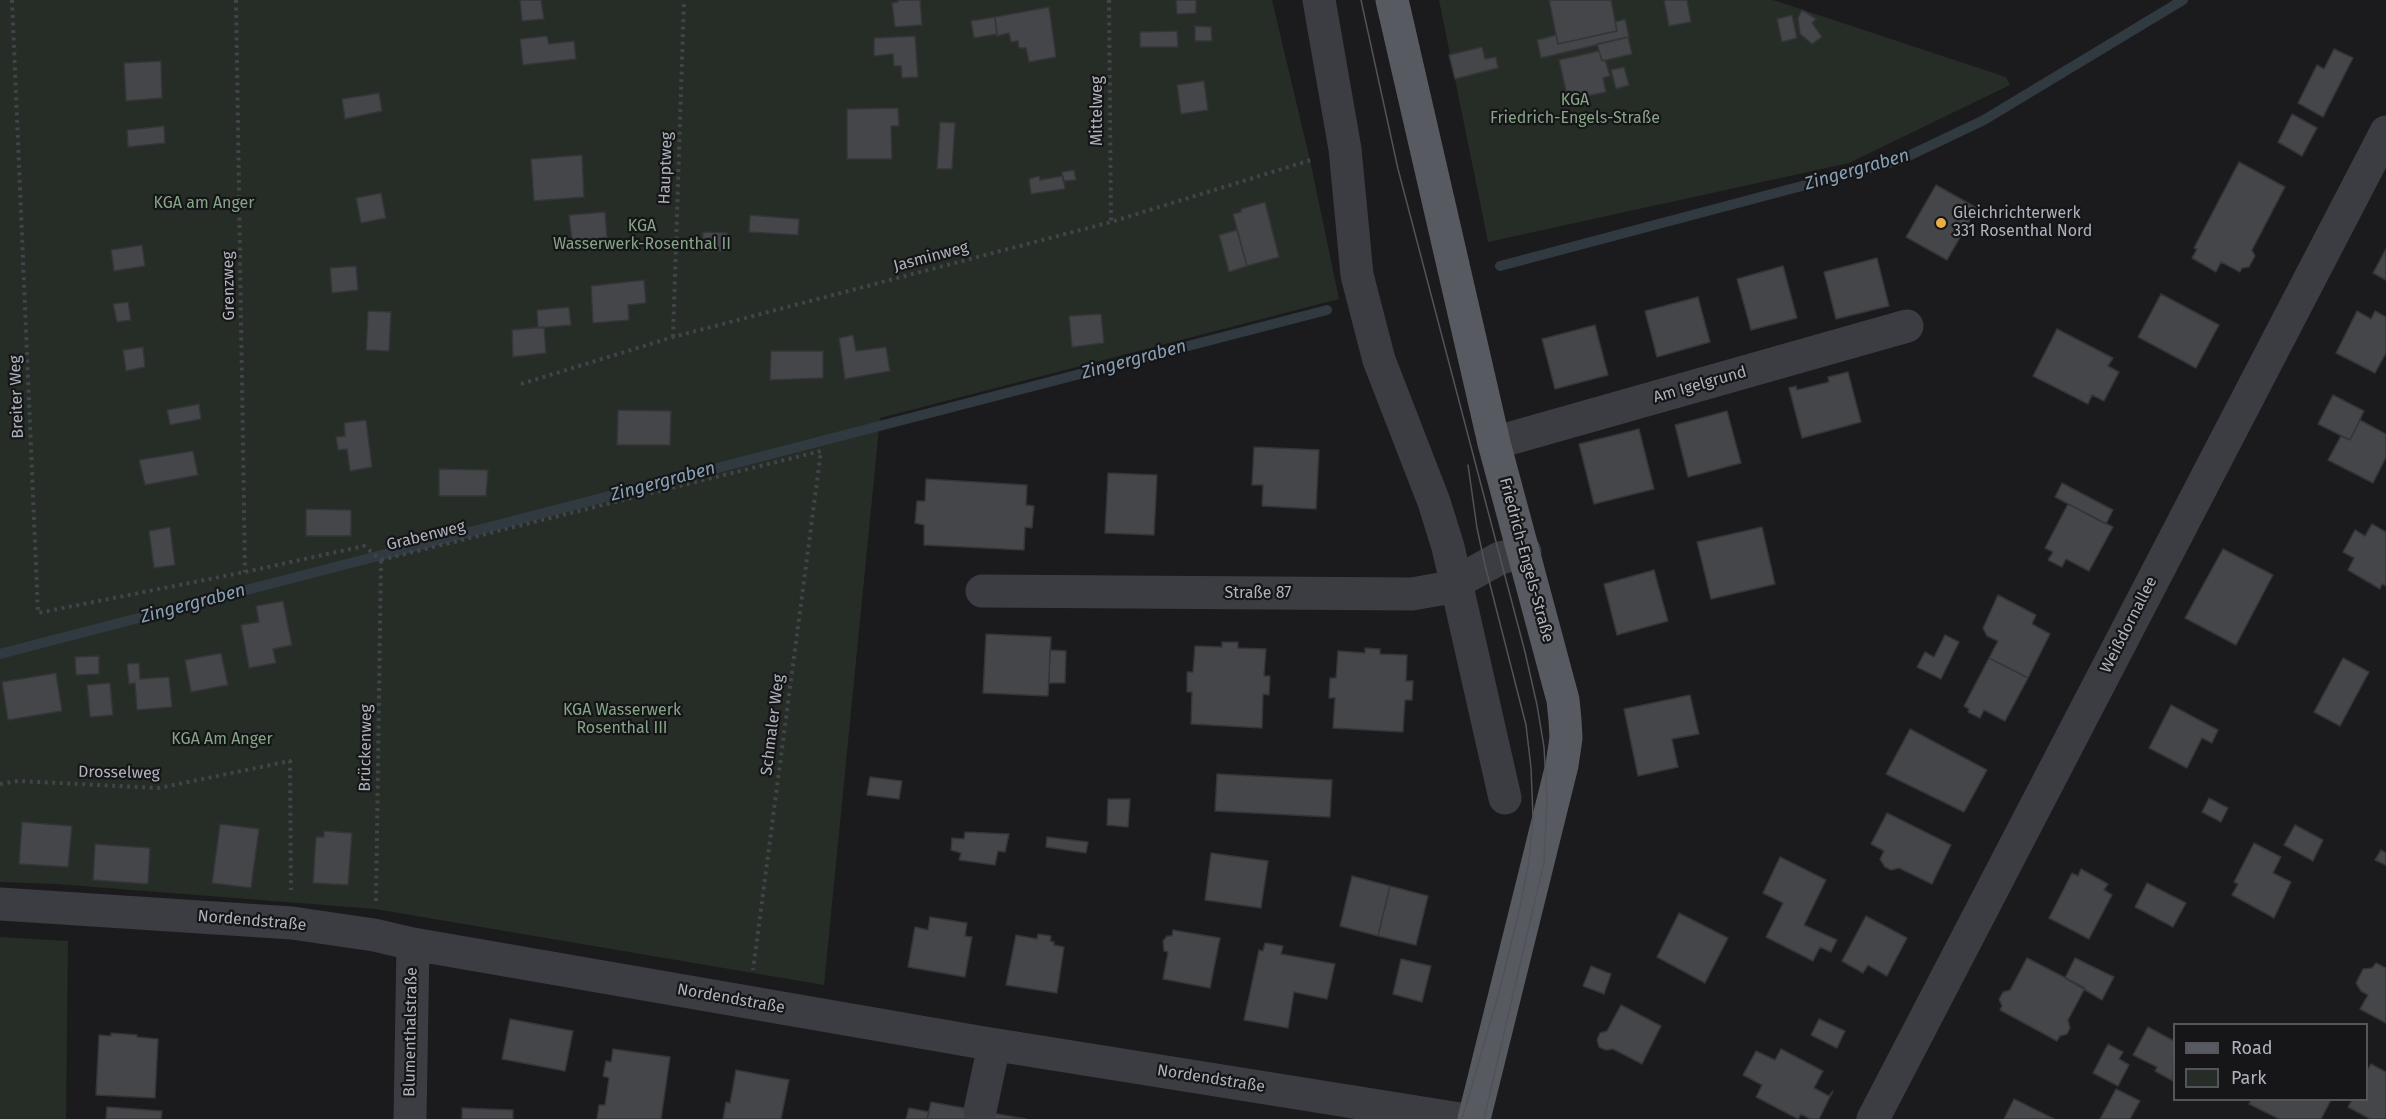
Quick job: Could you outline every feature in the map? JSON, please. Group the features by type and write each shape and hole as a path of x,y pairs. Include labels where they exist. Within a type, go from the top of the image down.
{"main road":[{"name":"Friedrich-Engels-Straße","path":"1392,0 1494,443 1563,700 1565,751 1474,1119"}],"street":[{"path":"1319,0 1345,149 1357,276 1379,360 1440,520 1458,582 1506,798"},
{"name":"Weißdornallee","path":"1873,1119 2386,132"},
{"name":"Am Igelgrund","path":"1494,443 1906,326"},
{"name":"Straße 87","path":"982,591 1412,594 1436,591 1458,582 1500,558 1525,552"},
{"name":"Nordendstraße","path":"0,904 292,923 374,935 413,944 994,1045 1460,1119"},
{"name":"Blumenthalstraße","path":"410,1119 413,944"},
{"path":"980,1111 994,1045"}],"path":[{"name":"Breiter Weg","path":"12,0 38,613"},
{"name":"Grenzweg","path":"236,0 245,572"},
{"name":"Hauptweg","path":"673,337 684,0"},
{"name":"Mittelweg","path":"1109,0 1111,222"},
{"name":"Jasminweg","path":"522,384 673,337 1111,222 1345,149"},
{"name":"Grabenweg","path":"38,613 364,546 381,560 821,451"},
{"name":"Schmaler Weg","path":"748,1001 821,451"},
{"name":"Brückenweg","path":"374,935 381,560"},
{"name":"Drosselweg","path":"0,784 18,781 159,788 290,761 292,923"}],"green space":[{"path":"0,0 1272,0 1310,160 1339,299 880,418 824,985 375,909 56,884 0,882"},
{"name":"KGA Friedrich-Engels-Straße","path":"1439,0 1773,0 2006,77 2010,85 1849,163 1488,242"},
{"path":"0,937 68,941 66,1119 0,1119"}],"building":[{"path":"520,0 541,0 544,19 522,21"},
{"path":"898,0 920,0 922,25 895,27 892,3"},
{"path":"1176,0 1196,0 1196,13 1177,14"},
{"path":"1549,0 1611,0 1617,31 1558,44"},
{"path":"1664,0 1687,0 1691,22 1669,26"},
{"path":"1049,7 1056,57 1029,62 1026,48 1019,48 1018,41 1011,42 1009,33 997,36 995,17"},
{"path":"1802,10 1816,19 1812,23 1822,37 1812,44 1800,34 1798,18"},
{"path":"1792,15 1797,38 1782,42 1777,19"},
{"path":"995,17 997,34 974,38 971,21"},
{"path":"1625,19 1629,37 1541,58 1537,40 1556,35 1558,44 1617,31 1615,22"},
{"path":"1195,26 1211,27 1212,41 1195,41"},
{"path":"1177,31 1178,47 1140,47 1140,32"},
{"path":"547,36 549,44 574,41 576,59 523,65 520,39"},
{"path":"915,36 918,77 902,78 901,66 894,66 893,54 874,56 874,38"},
{"path":"1628,37 1632,54 1602,61 1597,44"},
{"path":"1482,47 1485,59 1496,57 1498,68 1455,79 1449,55"},
{"path":"2334,49 2353,58 2323,117 2298,103 2317,65 2324,69"},
{"path":"1599,51 1602,61 1605,60 1610,76 1603,78 1606,92 1568,100 1559,60"},
{"path":"161,61 162,98 126,101 124,63"},
{"path":"1624,67 1629,85 1616,89 1611,70"},
{"path":"1204,81 1208,110 1181,114 1177,85"},
{"path":"379,93 382,111 345,119 342,99"},
{"path":"898,108 899,126 891,126 892,159 847,159 847,109"},
{"path":"2292,114 2317,128 2302,156 2278,142"},
{"path":"940,122 955,123 952,169 937,169"},
{"path":"164,126 165,143 128,147 127,130"},
{"path":"582,155 584,197 534,201 531,159"},
{"path":"2239,162 2285,187 2252,250 2255,256 2249,267 2242,268 2240,272 2221,262 2216,272 2192,258 2197,249 2194,248"},
{"path":"1074,170 1076,180 1063,181 1062,172"},
{"path":"1039,176 1040,180 1063,176 1065,189 1031,194 1029,179"},
{"name":"Gleichrichterwerk 331 Rosenthal Nord","path":"1936,185 1977,208 1947,260 1906,237"},
{"path":"381,193 386,218 361,223 356,198"},
{"path":"1265,202 1279,257 1247,266 1233,214 1241,212 1241,209"},
{"path":"605,212 607,238 572,241 569,215"},
{"path":"750,215 799,219 798,235 749,232"},
{"path":"1237,230 1247,266 1229,272 1219,235"},
{"path":"703,232 727,233 727,251 702,251"},
{"path":"142,245 145,266 114,271 111,250"},
{"path":"2386,249 2386,280 2373,273"},
{"path":"1877,258 1889,306 1836,319 1824,272"},
{"path":"356,266 358,290 332,293 330,268"},
{"path":"1783,266 1797,318 1751,330 1737,279"},
{"path":"644,280 646,303 628,305 629,320 593,323 591,286"},
{"path":"2161,294 2219,325 2196,368 2138,337"},
{"path":"1698,297 1710,342 1657,357 1645,311"},
{"path":"128,302 131,320 117,322 113,304"},
{"path":"569,307 571,325 538,328 537,310"},
{"path":"368,311 391,312 389,351 366,350"},
{"path":"2357,311 2371,319 2375,311 2386,317 2386,353 2375,373 2336,353"},
{"path":"1101,314 1104,343 1072,347 1069,316"},
{"path":"1595,325 1608,375 1555,389 1542,339"},
{"path":"544,327 546,353 513,357 512,330"},
{"path":"2057,329 2113,358 2108,366 2119,372 2104,401 2092,395 2088,404 2033,376"},
{"path":"853,335 856,351 886,347 890,371 845,379 839,338"},
{"path":"143,347 145,367 126,371 123,350"},
{"path":"771,351 823,351 823,378 770,380"},
{"path":"1848,372 1861,422 1802,438 1789,388 1796,386 1797,390 1829,382 1828,377"},
{"path":"2333,395 2364,411 2350,440 2318,424"},
{"path":"199,404 201,419 170,425 167,410"},
{"path":"618,410 671,411 670,445 617,445"},
{"path":"1727,411 1741,463 1688,477 1675,425"},
{"path":"366,420 372,467 350,471 347,449 338,450 336,437 345,436 344,423"},
{"path":"2360,420 2386,434 2386,457 2373,483 2328,460 2341,436 2350,440"},
{"path":"1639,429 1654,489 1594,504 1579,444"},
{"path":"1254,447 1319,450 1316,509 1262,506 1263,485 1252,485"},
{"path":"193,451 198,475 145,485 139,460"},
{"path":"439,469 488,470 486,496 439,496"},
{"path":"1108,473 1157,475 1154,535 1105,533"},
{"path":"926,479 1027,485 1026,505 1034,506 1032,528 1025,527 1024,550 924,545 924,525 915,523 917,501 925,501"},
{"path":"2062,483 2113,510 2106,524 2055,497"},
{"path":"2068,504 2113,527 2089,571 2066,559 2062,567 2048,560 2053,552 2045,548"},
{"path":"306,509 351,510 351,536 306,536"},
{"path":"2372,524 2386,532 2386,586 2382,584 2380,589 2348,570 2354,558 2343,552 2355,530 2365,536"},
{"path":"170,527 175,565 154,568 149,531"},
{"path":"1762,527 1775,584 1711,599 1697,542"},
{"path":"2223,549 2273,575 2236,645 2185,618"},
{"path":"1654,570 1668,621 1617,635 1604,584"},
{"path":"1998,595 2036,615 2032,624 2050,634 2028,678 1989,658 1998,641 1987,636 1983,628"},
{"path":"283,601 292,645 273,649 276,663 249,668 241,625 259,622 256,606"},
{"path":"986,634 1051,637 1048,696 983,693"},
{"path":"1945,635 1959,642 1941,679 1917,667 1925,652 1934,657"},
{"path":"1222,642 1238,642 1238,648 1266,649 1264,676 1270,676 1269,695 1263,694 1262,728 1191,724 1192,692 1187,692 1187,672 1193,672 1195,646 1222,647"},
{"path":"1365,648 1380,649 1380,654 1407,655 1406,681 1413,681 1412,700 1405,700 1403,732 1333,728 1335,698 1329,698 1330,678 1336,678 1338,651 1365,653"},
{"path":"1050,650 1066,651 1065,683 1049,683"},
{"path":"221,653 228,685 191,692 185,660"},
{"path":"99,656 99,674 76,675 75,657"},
{"path":"1989,658 2028,678 2005,721 1984,710 1980,718 1968,712 1969,709 1964,706"},
{"path":"2343,658 2369,672 2340,726 2314,712"},
{"path":"139,663 140,679 169,677 172,707 137,710 135,683 129,684 127,664"},
{"path":"56,673 62,711 8,720 2,682"},
{"path":"110,683 113,715 90,717 87,685"},
{"path":"1690,695 1699,734 1672,739 1678,767 1638,776 1624,709"},
{"path":"2171,705 2218,730 2212,743 2202,738 2187,768 2149,748"},
{"path":"1910,729 1987,770 1964,812 1886,774"},
{"path":"1217,774 1332,780 1330,817 1215,811"},
{"path":"870,777 902,781 899,799 867,795"},
{"path":"2209,798 2228,808 2221,822 2202,812"},
{"path":"1108,799 1130,799 1128,827 1107,825"},
{"path":"1887,813 1951,845 1932,884 1899,868 1891,870 1885,867 1880,859 1884,851 1871,844"},
{"path":"22,822 72,826 68,867 19,864"},
{"path":"220,824 259,829 251,888 212,883"},
{"path":"2295,825 2323,840 2313,861 2284,845"},
{"path":"324,831 352,833 348,885 313,883 316,837 324,837"},
{"path":"965,832 1009,834 1005,852 998,851 995,865 959,860 961,853 951,850 952,838 964,839"},
{"path":"1047,837 1088,842 1086,853 1046,847"},
{"path":"2254,843 2281,857 2273,873 2291,882 2274,918 2232,895 2238,884 2234,882"},
{"path":"95,844 150,848 148,884 93,880"},
{"path":"2381,850 2386,853 2386,865 2375,860"},
{"path":"1211,853 1268,861 1261,908 1205,900"},
{"path":"1780,857 1826,880 1804,925 1837,940 1831,952 1820,947 1813,961 1766,937 1783,903 1763,893"},
{"path":"2081,869 2108,884 2104,890 2112,895 2089,939 2049,918 2072,873 2078,876"},
{"path":"1352,876 1390,886 1378,936 1340,926"},
{"path":"2147,883 2186,903 2173,927 2135,907"},
{"path":"1390,886 1428,896 1416,945 1378,936"},
{"path":"1679,913 1728,938 1705,983 1657,957"},
{"path":"1866,916 1907,938 1887,976 1868,965 1863,973 1842,961"},
{"path":"930,917 967,923 965,936 972,937 965,977 908,967 915,927 928,930"},
{"path":"1173,930 1220,938 1210,988 1163,979 1168,952 1164,951 1163,941 1167,936 1172,936"},
{"path":"1038,934 1051,936 1050,941 1054,942 1054,945 1064,947 1057,993 1006,985 1016,935 1037,939"},
{"path":"1265,943 1283,946 1281,954 1335,964 1327,999 1294,992 1288,1028 1244,1020 1259,950 1263,951"},
{"path":"2027,958 2085,988 2068,1020 2070,1028 2067,1034 2060,1036 2057,1041 2000,1010 2002,1006 1999,999 2003,992 2010,990"},
{"path":"2075,958 2114,977 2102,1000 2065,978"},
{"path":"1401,959 1431,966 1422,1002 1393,994"},
{"path":"2376,963 2386,968 2386,1023 2360,1009 2368,995 2361,991 2356,983 2363,969 2372,968"},
{"path":"1591,966 1611,974 1604,994 1583,986"},
{"path":"1621,1005 1661,1026 1642,1064 1613,1049 1606,1050 1599,1047 1597,1040 1600,1033 1607,1031"},
{"path":"510,1019 573,1031 565,1071 502,1059"},
{"path":"1819,1019 1845,1031 1837,1048 1811,1035"},
{"path":"2148,1027 2173,1040 2173,1081 2155,1071 2157,1067 2133,1055"},
{"path":"111,1033 158,1039 155,1098 96,1095 99,1035 111,1036"},
{"path":"2108,1044 2123,1052 2119,1059 2129,1065 2118,1086 2093,1073"},
{"path":"613,1049 670,1057 661,1119 597,1119 599,1105 605,1105 609,1078 603,1076 606,1061 611,1062"},
{"path":"1781,1049 1823,1071 1814,1088 1829,1096 1833,1091 1819,1119 1810,1119 1801,1114 1798,1119 1756,1097 1762,1085 1743,1075 1756,1051 1775,1060"},
{"path":"2371,1064 2386,1072 2386,1119 2370,1119 2348,1107 2351,1101 2368,1101 2368,1069"},
{"path":"736,1070 789,1080 781,1119 723,1119 726,1102 730,1103"},
{"path":"2116,1089 2140,1101 2130,1119 2100,1119"},
{"path":"2014,1099 2054,1119 2004,1119"},
{"path":"2250,1101 2330,1101 2321,1119 2279,1119 2249,1104"},
{"path":"931,1102 980,1111 1026,1119 927,1119"},
{"path":"107,1107 162,1111 161,1119 106,1119"},
{"path":"462,1108 513,1110 513,1119 462,1119"},
{"path":"909,1108 929,1112 927,1119 906,1119"}],"waterway":[{"name":"Zingergraben","path":"1500,266 1900,160 1984,120 2183,0"},
{"name":"Zingergraben","path":"0,654 1327,310"}],"tram line":[{"path":"1361,0 1398,169 1525,652 1544,747 1547,800 1544,862 1484,1119"},
{"path":"1462,1119 1500,989 1520,907 1529,861 1533,817 1526,725 1485,565 1468,465"}],"place":[{"name":"Gleichrichterwerk 331 Rosenthal Nord","path":"1941,223"}],"park label":[{"name":"KGA am Anger","path":"204,204"},
{"name":"KGA Wasserwerk-Rosenthal II","path":"642,236"},
{"name":"KGA Wasserwerk Rosenthal III","path":"622,720"},
{"name":"KGA Am Anger","path":"222,740"}]}
